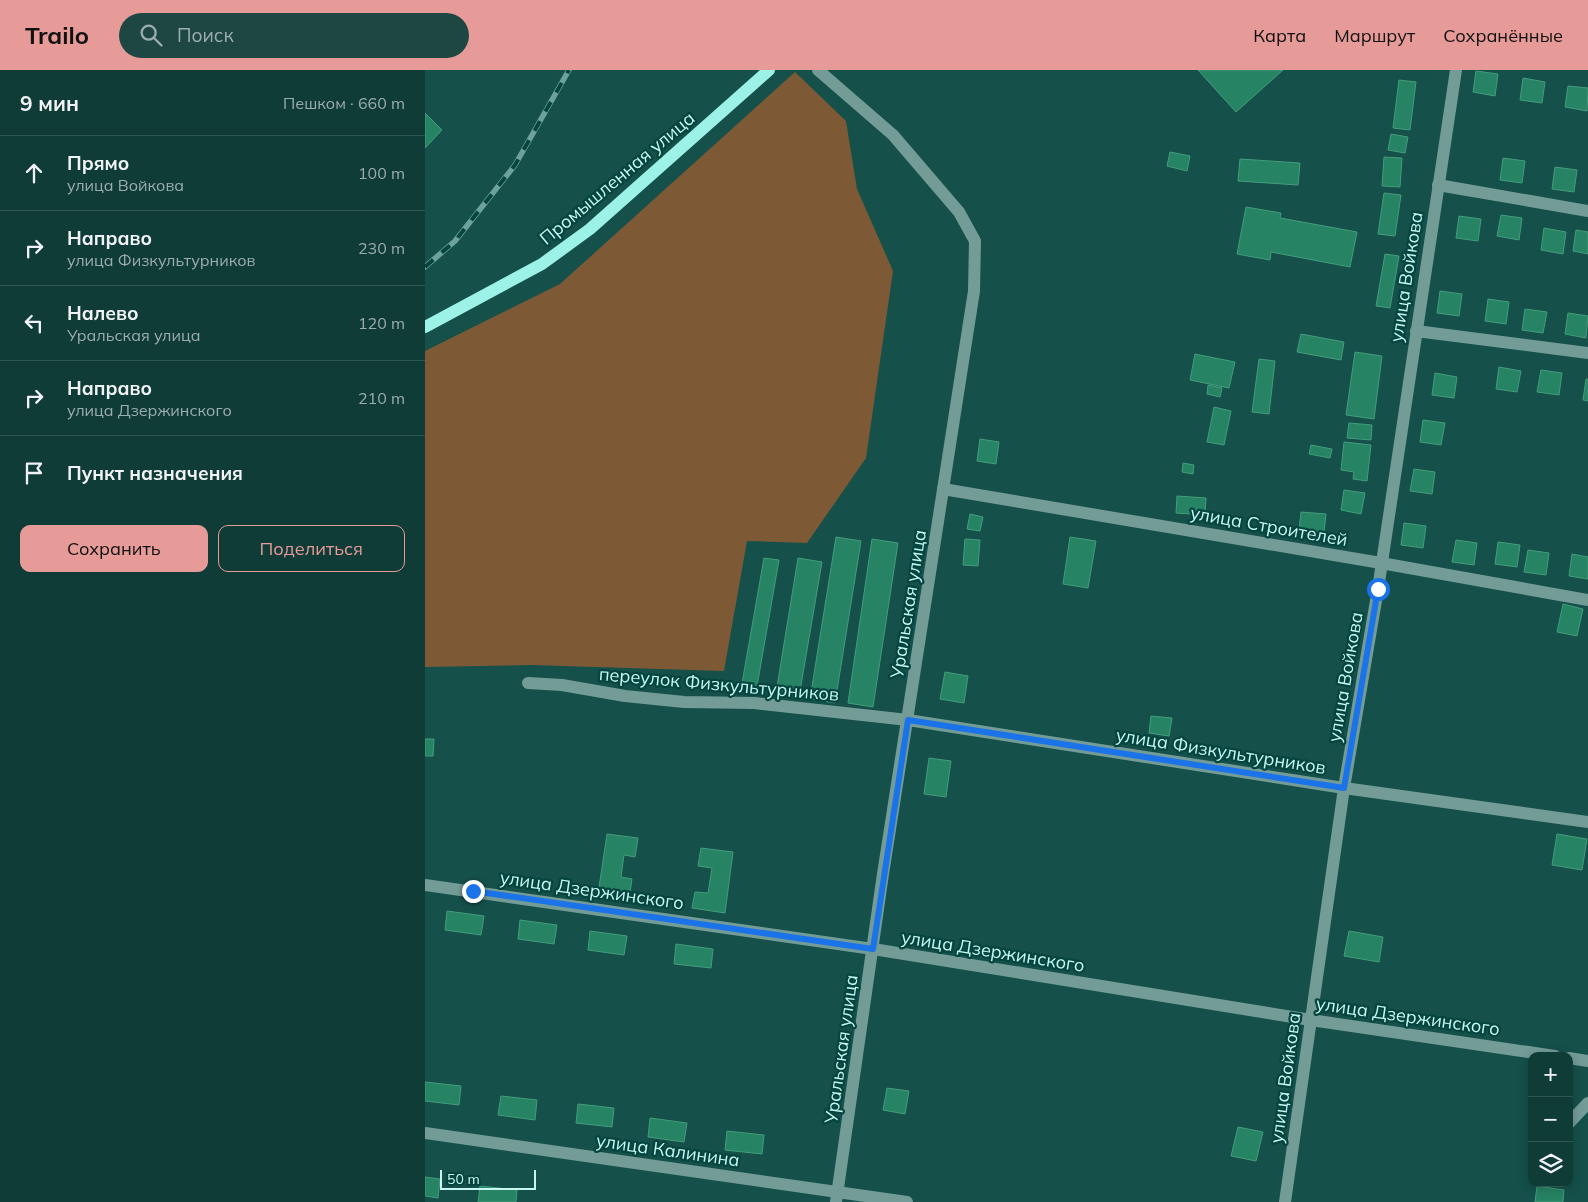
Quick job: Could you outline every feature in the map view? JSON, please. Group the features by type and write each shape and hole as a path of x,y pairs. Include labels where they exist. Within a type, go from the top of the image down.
{"main road":[{"name":"Промышленная улица","path":"425,327 542,264 590,229 769,70"}],"street":[{"name":"Уральская улица","path":"819,70 893,135 959,212 975,241 974,291 837,1197"},
{"name":"улица Войкова","path":"1285,1202 1344,788 1381,563 1456,70"},
{"path":"1438,185 1588,211"},
{"path":"1416,332 1588,353"},
{"name":"улица Строителей","path":"943,489 1588,600"},
{"name":"переулок Физкультурников","path":"528,683 562,685 625,696 684,702 754,703 908,720"},
{"name":"улица Физкультурников","path":"908,720 1344,788 1588,822"},
{"name":"улица Дзержинского","path":"425,885 873,949 1311,1020 1528,1052"},
{"path":"1573,1059 1588,1061"},
{"path":"1573,1119 1588,1103"},
{"name":"улица Калинина","path":"425,1133 837,1197 907,1202"}],"shaded area":[{"path":"795,72 846,121 857,189 893,271 866,458 807,543 747,541 724,671 532,665 425,667 425,351 560,284"}],"building":[{"path":"1198,70 1283,70 1236,112"},
{"path":"1476,71 1498,74 1495,96 1473,92"},
{"path":"1523,78 1545,82 1542,103 1520,100"},
{"path":"1399,80 1416,82 1410,130 1393,128"},
{"path":"1568,86 1588,88 1587,111 1565,107"},
{"path":"425,113 442,130 425,148"},
{"path":"1391,134 1408,137 1405,153 1388,150"},
{"path":"1170,152 1190,156 1187,171 1167,166"},
{"path":"1384,157 1402,158 1400,187 1382,186"},
{"path":"1503,158 1525,161 1522,183 1500,180"},
{"path":"1240,159 1300,163 1298,185 1238,181"},
{"path":"1555,167 1577,170 1574,192 1552,189"},
{"path":"1384,193 1401,195 1395,236 1378,234"},
{"path":"1246,207 1281,213 1280,218 1357,232 1350,267 1271,252 1270,260 1237,254"},
{"path":"1501,215 1522,218 1519,240 1497,236"},
{"path":"1459,216 1481,219 1478,241 1456,238"},
{"path":"1544,228 1566,232 1563,254 1541,250"},
{"path":"1576,230 1588,232 1588,254 1573,251"},
{"path":"1385,254 1399,256 1390,308 1376,306"},
{"path":"1440,291 1462,294 1459,316 1437,313"},
{"path":"1488,299 1509,302 1506,324 1485,321"},
{"path":"1525,309 1547,312 1543,333 1522,330"},
{"path":"1568,313 1588,316 1586,338 1565,334"},
{"path":"1301,334 1344,342 1341,360 1297,352"},
{"path":"1355,352 1382,356 1374,419 1346,415"},
{"path":"1195,354 1235,362 1229,388 1190,380"},
{"path":"1259,359 1275,361 1269,414 1252,412"},
{"path":"1499,367 1521,371 1517,392 1496,389"},
{"path":"1541,370 1562,373 1559,395 1537,392"},
{"path":"1435,373 1457,377 1454,398 1432,395"},
{"path":"1586,379 1588,379 1588,401 1583,400"},
{"path":"1208,385 1222,388 1220,397 1207,394"},
{"path":"1214,407 1231,411 1224,445 1207,442"},
{"path":"1423,420 1445,423 1441,445 1420,442"},
{"path":"1349,423 1372,425 1371,440 1347,438"},
{"path":"980,439 999,442 996,464 977,461"},
{"path":"1344,442 1371,445 1367,481 1353,479 1354,472 1341,470"},
{"path":"1311,445 1332,449 1330,458 1309,454"},
{"path":"1183,463 1194,465 1193,474 1182,472"},
{"path":"1414,469 1435,472 1432,494 1410,491"},
{"path":"1344,490 1365,493 1361,514 1341,510"},
{"path":"1177,496 1206,498 1205,515 1176,513"},
{"path":"1301,512 1326,514 1324,532 1299,530"},
{"path":"970,514 983,517 980,531 967,529"},
{"path":"1404,523 1426,526 1423,548 1401,545"},
{"path":"836,537 861,541 835,703 810,699"},
{"path":"1070,537 1096,541 1088,588 1063,584"},
{"path":"872,539 898,543 873,707 848,703"},
{"path":"965,539 980,540 978,566 963,565"},
{"path":"1456,540 1477,543 1474,565 1452,562"},
{"path":"1498,542 1520,545 1517,567 1495,564"},
{"path":"1528,550 1549,553 1546,575 1524,572"},
{"path":"1572,554 1588,557 1588,579 1569,576"},
{"path":"764,558 779,560 756,692 741,689"},
{"path":"798,558 822,562 799,697 776,693"},
{"path":"1563,604 1583,609 1577,636 1557,632"},
{"path":"945,672 968,676 964,703 940,699"},
{"path":"1151,716 1172,718 1169,736 1149,733"},
{"path":"425,739 434,739 433,756 425,756"},
{"path":"929,758 951,761 946,797 924,794"},
{"path":"607,834 638,838 635,857 624,855 621,877 632,879 629,899 598,894"},
{"path":"1557,834 1587,839 1582,870 1552,865"},
{"path":"701,848 733,852 725,913 692,908 695,892 708,893 712,868 698,866"},
{"path":"447,911 484,916 481,935 445,930"},
{"path":"520,920 557,925 554,944 518,939"},
{"path":"590,931 627,936 624,955 588,950"},
{"path":"1349,931 1383,937 1379,962 1344,956"},
{"path":"676,944 713,949 711,968 674,964"},
{"path":"425,1082 461,1086 459,1105 425,1101"},
{"path":"887,1088 909,1091 905,1114 883,1110"},
{"path":"501,1096 537,1100 535,1120 498,1115"},
{"path":"578,1104 614,1108 612,1127 576,1123"},
{"path":"650,1118 687,1123 684,1142 648,1137"},
{"path":"1238,1127 1263,1132 1256,1161 1231,1156"},
{"path":"727,1131 764,1135 762,1154 725,1150"},
{"path":"425,1177 440,1179 438,1198 425,1196"},
{"path":"480,1186 517,1190 516,1202 478,1202"},
{"path":"1537,1187 1564,1190 1563,1202 1535,1202"}],"railway":[{"path":"425,267 455,241 515,165 569,70"}],"route":[{"path":"473,891 873,949 908,720 1344,788 1378,589"}]}
